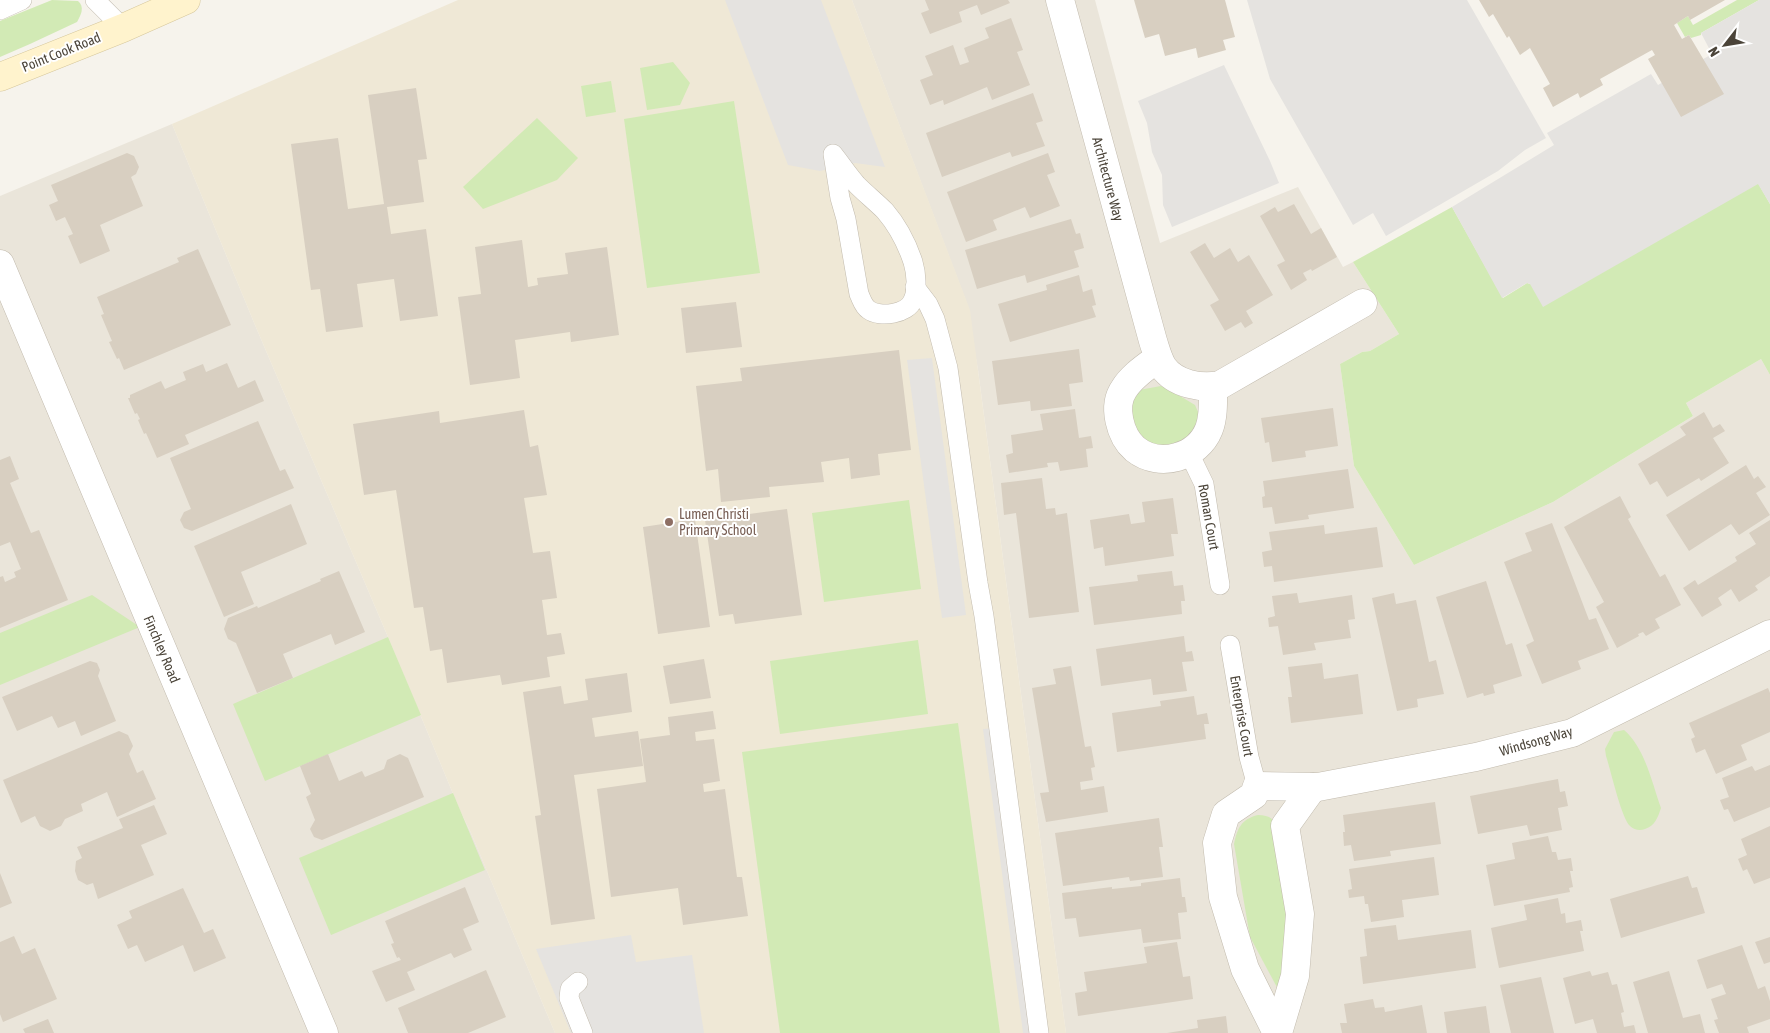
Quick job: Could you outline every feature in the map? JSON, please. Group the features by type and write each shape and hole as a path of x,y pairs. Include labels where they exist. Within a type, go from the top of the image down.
{"main road":[{"name":"Point Cook Road","path":"3,80 186,0"},
{"name":"Point Cook Road","path":"160,12 194,0"}],"street":[{"name":"Architecture Way","path":"1060,0 1158,358 1164,368 1186,383 1199,386 1213,386 1228,382 1363,303"},
{"name":"Finchley Road","path":"0,264 324,1033"},
{"path":"1158,358 1122,390 1119,403 1118,414 1121,426 1134,448 1144,454 1157,458 1174,458 1189,453 1203,441 1210,428 1213,386"},
{"name":"Windsong Way","path":"1255,790 1314,787 1476,757 1572,733 1770,634"},
{"path":"1285,826 1314,787"},
{"path":"1255,790 1285,826 1300,914 1294,976 1277,1033 1245,969 1223,897 1217,843 1226,814 1255,790"}],"lane":[{"path":"0,10 22,0"},
{"name":"Point Cook Road","path":"95,0 122,28"},
{"path":"915,287 914,300 901,311 878,314 870,311 864,305 859,294 833,154 856,183 886,213 898,229 913,262 915,287 928,304 935,319 948,368 984,616 1039,1033"},
{"name":"Roman Court","path":"1189,453 1204,484 1220,585"},
{"name":"Enterprise Court","path":"1230,645 1255,790"},
{"path":"578,982 570,989 569,998 583,1033"}],"shaded area":[{"name":"Lumen Christi Primary School","path":"458,0 852,0 970,310 1066,1033 555,1033 255,325 172,124"},
{"path":"725,0 821,0 885,167 855,163 820,171 788,165"},
{"path":"852,0 1095,0 1160,243 1298,187 1343,267 1353,262 1399,334 1370,351 1362,352 1340,364 1354,466 1414,565 1553,502 1693,416 1686,403 1761,359 1770,375 1770,1033 1066,1033 978,370 966,301"},
{"path":"1247,0 1467,0 1546,138 1525,150 1498,171 1386,236 1373,213 1353,225 1270,79"},
{"path":"1759,0 1770,0 1770,204 1758,184 1543,307 1530,284 1527,283 1502,298 1452,207 1554,145 1547,133 1651,74 1658,85 1712,54 1701,33"},
{"path":"1224,65 1279,183 1172,227 1163,205 1162,175 1152,152 1147,123 1138,101"},
{"path":"172,124 255,325 555,1033 0,1033 0,196"},
{"path":"932,358 966,615 942,618 907,360"},
{"path":"995,728 1036,1033 1023,1033 983,729"},
{"path":"631,935 636,962 692,955 704,1033 571,1033 536,949"}],"green space":[{"path":"52,0 78,1 82,8 77,22 0,57 0,21"},
{"path":"1737,0 1759,0 1701,33 1701,35 1691,38 1689,35 1685,37 1677,23 1688,16 1693,25"},
{"path":"673,62 690,83 680,105 647,110 640,68"},
{"path":"611,81 616,112 586,117 581,86"},
{"path":"734,101 760,273 647,288 624,119"},
{"path":"1714,106 1770,204 1770,375 1761,359 1686,403 1693,416 1553,502 1414,565 1354,466 1340,364 1362,352 1370,351 1399,334 1353,262 1452,207 1503,298 1527,283 1530,284"},
{"path":"537,118 578,158 557,180 483,209 463,187"},
{"path":"1161,386 1195,405 1199,414 1196,432 1168,446 1154,444 1146,440 1139,433 1132,417 1134,398 1139,390"},
{"path":"909,500 921,589 824,602 812,513"},
{"path":"92,595 140,627 0,685 0,633"},
{"path":"388,637 421,715 265,781 233,704"},
{"path":"918,640 928,714 780,734 770,661"},
{"path":"958,723 1000,1033 780,1033 742,752"},
{"path":"1624,730 1631,737 1643,756 1661,808 1654,823 1643,830 1633,828 1627,821 1606,756 1605,749 1614,732"},
{"path":"453,793 485,870 331,935 299,858"},
{"path":"1258,815 1270,818 1280,826 1296,912 1279,991 1250,937 1234,844 1241,825 1248,819"}],"building":[{"path":"925,0 1008,0 1010,3 981,15 977,5 959,12 962,22 930,34 921,13 929,10"},
{"path":"1134,0 1225,0 1235,37 1223,40 1226,50 1198,58 1196,48 1165,56 1159,34 1145,38"},
{"path":"1479,0 1725,0 1690,20 1688,16 1674,25 1682,39 1689,35 1724,94 1681,117 1648,59 1655,55 1652,50 1600,79 1603,85 1580,98 1578,93 1553,107 1543,88 1550,84 1530,48 1520,55 1509,36 1507,38 1493,14 1489,17"},
{"path":"1011,18 1023,50 1017,52 1030,85 992,100 987,87 944,105 943,100 930,105 920,80 933,75 925,56 953,45 960,65 969,62 964,48 989,38 985,28"},
{"path":"416,88 427,159 418,160 424,202 387,207 391,234 426,229 438,316 400,321 394,279 357,284 363,327 326,332 320,289 311,290 291,144 338,138 348,209 384,204 368,95"},
{"path":"1033,93 1043,121 1036,123 1045,146 1012,157 1010,152 942,177 926,133"},
{"path":"127,153 134,156 139,167 136,174 131,177 143,206 100,225 110,251 80,264 68,236 73,234 65,217 56,221 49,205 58,201 51,185"},
{"path":"1048,153 1055,172 1047,175 1060,206 1030,218 1025,207 993,220 997,230 966,242 947,192"},
{"path":"1294,204 1311,234 1321,228 1337,257 1312,271 1311,269 1303,273 1307,280 1291,290 1277,265 1285,261 1260,216 1275,207 1278,212"},
{"path":"1071,219 1076,234 1080,233 1084,248 1074,251 1079,267 1027,283 1025,275 977,289 965,250"},
{"path":"522,240 528,287 538,285 537,278 568,274 565,253 607,247 619,335 571,342 570,332 515,340 520,378 470,385 458,297 481,294 475,247"},
{"path":"1205,243 1214,258 1230,248 1238,262 1249,255 1273,295 1246,311 1253,323 1245,328 1241,322 1225,331 1210,305 1219,300 1190,252"},
{"path":"198,249 231,325 124,370 109,342 112,341 101,315 104,314 97,297 179,262 177,258"},
{"path":"1079,275 1083,292 1092,289 1096,305 1092,306 1096,317 1010,342 998,304 1047,290 1046,285"},
{"path":"736,302 742,347 686,353 681,308"},
{"path":"1079,349 1083,382 1069,384 1072,406 1031,411 1030,401 998,405 992,361"},
{"path":"899,350 911,450 878,454 880,475 851,479 849,458 821,462 824,482 769,487 770,497 721,502 718,469 706,471 696,386 742,381 740,368"},
{"path":"227,363 238,388 255,380 264,401 185,435 189,444 157,458 146,433 144,434 138,420 140,419 137,413 135,414 128,398 130,398 130,395 161,381 165,389 186,380 183,372 203,364 206,372"},
{"path":"1333,408 1338,446 1305,451 1306,457 1272,462 1269,442 1265,443 1261,418"},
{"path":"1075,409 1079,438 1091,436 1093,448 1086,449 1088,467 1060,471 1058,462 1047,463 1048,467 1009,473 1006,455 1013,453 1011,435 1043,430 1040,414"},
{"path":"524,410 530,447 538,445 547,495 524,498 533,553 550,551 557,598 542,600 547,635 561,633 565,654 547,657 550,677 502,685 500,675 447,683 442,649 430,651 423,607 414,608 396,490 364,495 353,424 439,411 440,423"},
{"path":"1704,412 1713,428 1720,424 1725,431 1713,438 1729,463 1701,481 1699,478 1667,497 1657,481 1650,485 1638,464 1686,435 1680,427"},
{"path":"258,421 280,471 285,469 294,488 192,531 184,528 180,520 184,512 191,509 170,458"},
{"path":"10,456 19,479 10,483 31,533 39,530 68,600 0,628 0,577 3,576 5,582 16,577 14,572 21,569 10,542 0,546 0,460"},
{"path":"1746,465 1754,479 1758,476 1766,487 1756,493 1770,515 1739,535 1731,524 1689,551 1666,515"},
{"path":"1348,469 1354,508 1308,515 1309,519 1275,524 1272,507 1263,508 1262,497 1265,496 1263,481"},
{"path":"1042,478 1046,509 1055,508 1056,515 1067,513 1079,612 1029,618 1016,513 1004,515 1001,483"},
{"path":"1620,496 1631,517 1628,519 1660,577 1665,574 1681,605 1655,619 1660,628 1646,636 1643,632 1638,634 1639,636 1617,648 1596,607 1604,602 1564,527"},
{"path":"1173,498 1178,534 1171,534 1174,556 1105,566 1103,547 1094,549 1090,520 1129,514 1131,524 1145,522 1142,502"},
{"path":"291,504 307,544 241,572 254,604 224,617 194,546"},
{"path":"787,509 802,615 735,624 733,614 719,616 705,520"},
{"path":"695,519 710,627 658,634 643,527"},
{"path":"1770,520 1770,576 1755,586 1758,590 1739,602 1731,589 1718,598 1722,605 1702,617 1683,588 1695,580 1698,585 1737,561 1735,557 1756,544 1749,533"},
{"path":"1552,523 1589,620 1596,618 1609,649 1578,661 1581,669 1542,684 1526,645 1534,641 1504,562 1532,551 1525,533"},
{"path":"1324,525 1325,534 1377,527 1383,567 1274,582 1272,566 1264,567 1262,552 1272,550 1269,532"},
{"path":"339,571 365,632 335,645 331,634 283,654 293,678 257,693 236,643 228,639 224,629 228,618 257,606 258,608 321,581 320,579"},
{"path":"1172,571 1174,586 1183,585 1185,601 1181,601 1182,614 1094,625 1089,587 1138,581 1137,575"},
{"path":"1486,581 1506,645 1512,643 1522,676 1493,685 1495,693 1484,696 1483,693 1467,698 1436,597"},
{"path":"1297,593 1299,603 1352,595 1355,619 1348,620 1351,638 1314,643 1316,650 1283,655 1278,626 1269,627 1268,618 1275,616 1272,596"},
{"path":"1394,593 1396,604 1416,600 1429,662 1436,660 1444,694 1417,699 1418,707 1397,711 1372,598"},
{"path":"1184,636 1186,652 1192,651 1194,661 1182,662 1187,691 1153,695 1151,679 1101,686 1096,649"},
{"path":"704,659 711,698 670,704 663,666"},
{"path":"90,661 97,663 100,670 98,676 116,721 81,736 75,721 58,728 52,716 17,731 2,697"},
{"path":"1322,663 1324,679 1358,674 1363,714 1291,723 1288,697 1292,697 1288,667"},
{"path":"1071,666 1085,747 1091,746 1095,767 1091,768 1093,780 1080,782 1081,790 1104,786 1108,812 1046,822 1040,793 1049,792 1032,688 1056,684 1053,669"},
{"path":"627,673 632,712 592,718 595,737 638,731 643,766 574,775 595,919 551,925 535,816 541,815 523,692 561,686 564,704 588,700 585,679"},
{"path":"1768,688 1770,693 1770,732 1741,745 1747,760 1716,774 1705,749 1696,753 1691,739 1695,737 1689,723"},
{"path":"1194,696 1197,715 1207,713 1209,724 1204,724 1206,739 1117,752 1112,713 1161,706 1160,701"},
{"path":"713,711 716,729 695,732 696,741 714,739 720,781 703,784 704,792 725,789 737,877 742,877 748,916 683,925 678,888 611,897 597,789 646,782 640,739 670,735 668,717"},
{"path":"119,731 128,735 133,746 129,754 137,773 143,770 156,799 117,817 107,792 81,804 83,811 65,819 61,826 50,831 40,826 35,816 21,823 3,780"},
{"path":"328,754 339,781 362,771 365,777 384,769 387,760 400,754 408,758 424,797 322,840 314,837 310,829 315,820 306,797 311,794 300,766"},
{"path":"1770,765 1770,807 1734,822 1728,809 1724,810 1720,800 1729,797 1722,778 1752,766 1755,771"},
{"path":"1558,779 1560,792 1565,791 1568,806 1558,808 1562,830 1530,836 1527,825 1478,834 1470,796"},
{"path":"1435,802 1441,844 1390,851 1391,856 1354,861 1351,845 1344,846 1343,815"},
{"path":"154,805 167,834 141,845 154,875 98,899 93,883 87,885 78,880 75,871 76,861 82,858 77,847 123,828 119,819"},
{"path":"1159,818 1163,847 1159,847 1163,877 1130,881 1129,877 1063,886 1055,833"},
{"path":"1770,826 1770,878 1754,884 1747,869 1743,871 1738,859 1747,855 1741,839"},
{"path":"1548,836 1552,852 1556,852 1558,860 1571,858 1573,871 1570,871 1573,887 1569,888 1570,892 1494,906 1486,865 1515,859 1512,843"},
{"path":"1434,857 1439,895 1402,900 1404,917 1371,922 1368,904 1365,904 1364,896 1349,898 1348,890 1352,889 1349,869"},
{"path":"0,873 12,903 0,908"},
{"path":"1688,876 1692,888 1697,887 1705,913 1621,938 1610,899"},
{"path":"1180,878 1182,897 1185,897 1187,912 1178,913 1181,939 1143,943 1141,929 1079,937 1076,918 1065,919 1062,893 1112,887 1112,889 1141,886 1141,883"},
{"path":"465,887 479,922 463,929 472,950 454,958 451,953 407,972 415,990 386,1002 372,971 401,960 399,957 397,958 391,944 394,943 385,921"},
{"path":"183,888 204,933 213,929 226,958 194,972 183,945 145,962 137,945 128,949 117,925 132,918 129,911"},
{"path":"1558,898 1561,914 1565,913 1566,923 1581,920 1583,931 1580,931 1584,951 1499,968 1491,928 1527,920 1524,905"},
{"path":"1396,925 1398,940 1471,930 1476,968 1363,984 1360,957 1367,956 1364,929"},
{"path":"14,936 22,954 35,948 57,999 3,1022 0,1014 0,942"},
{"path":"1770,937 1770,962 1764,964 1755,942"},
{"path":"1177,942 1183,977 1190,976 1193,999 1078,1016 1075,993 1087,991 1084,972 1147,963 1144,947"},
{"path":"1742,945 1758,989 1765,986 1770,1001 1770,1019 1747,1027 1749,1033 1719,1033 1714,1020 1718,1019 1711,999 1726,994 1722,984 1707,989 1697,960"},
{"path":"486,970 506,1017 468,1033 408,1033 398,1008"},
{"path":"1590,971 1592,976 1608,972 1612,985 1617,984 1624,1012 1621,1013 1624,1027 1634,1025 1636,1033 1597,1033 1593,1019 1575,1024 1563,978"},
{"path":"1669,971 1683,1018 1700,1014 1705,1033 1648,1033 1633,982"},
{"path":"1541,977 1554,1033 1511,1033 1500,985"},
{"path":"1373,999 1375,1008 1384,1007 1385,1012 1422,1005 1427,1033 1342,1033 1340,1023 1347,1023 1344,1004"},
{"path":"1486,1006 1490,1033 1447,1033 1444,1012"},
{"path":"1226,1016 1228,1033 1167,1033 1198,1028 1197,1020"},
{"path":"48,1019 54,1033 25,1033 23,1029"}],"place":[{"name":"Lumen Christi Primary School","path":"669,522"}]}
